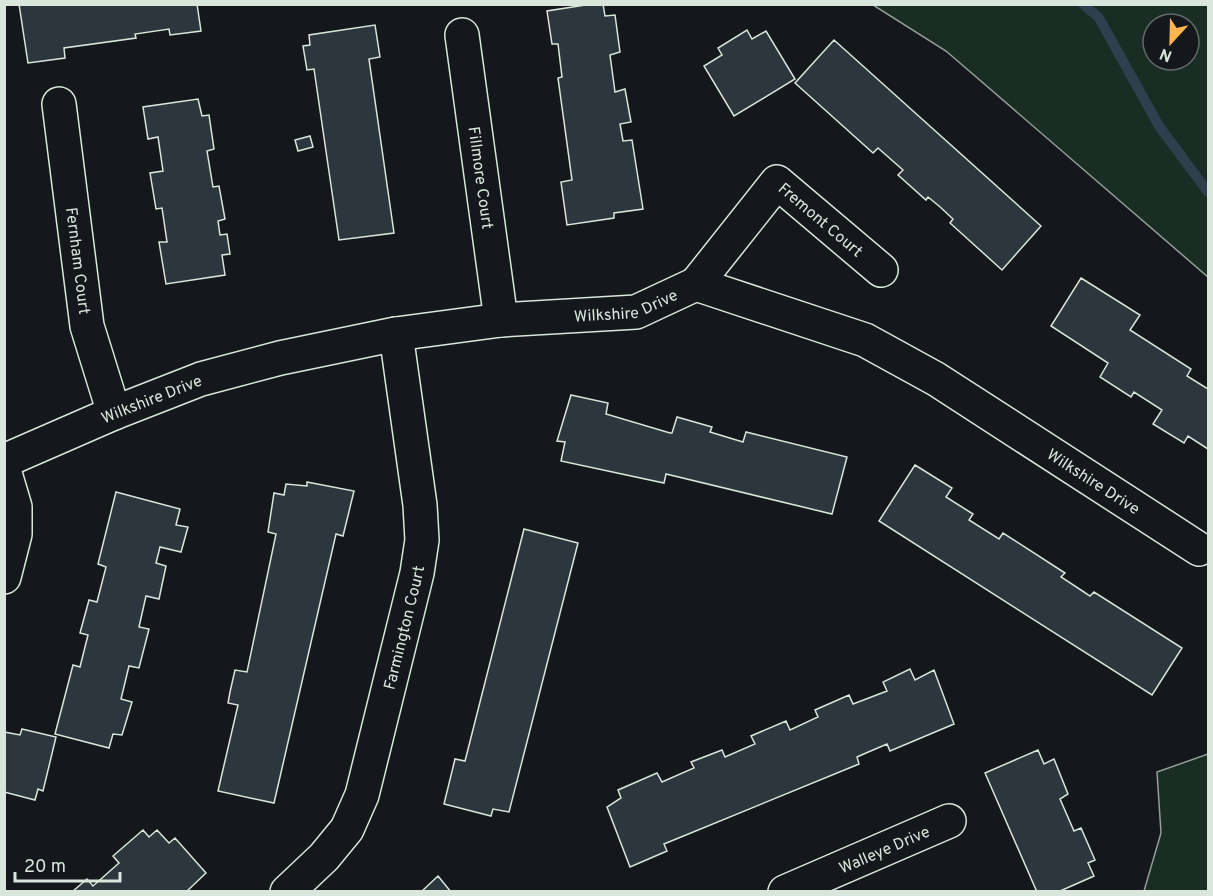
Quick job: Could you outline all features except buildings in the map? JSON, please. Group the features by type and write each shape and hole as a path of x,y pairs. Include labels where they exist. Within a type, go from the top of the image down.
{"street":[{"name":"Fillmore Court","path":"462,35 501,320"},
{"name":"Fernham Court","path":"59,104 87,326 114,413"},
{"name":"Fremont Court","path":"696,284 777,182 881,270"},
{"name":"Wilkshire Drive","path":"4,461 114,413 201,379 280,358 396,334 501,320 636,312 696,284 865,340 936,379 1199,549"},
{"name":"Farmington Court","path":"287,891 324,857 347,829 362,795 417,573 422,540 420,505 396,334"},
{"path":"4,470 15,507 15,534 4,577"},
{"name":"Walleye Drive","path":"786,891 949,821"}],"green space":[{"path":"873,5 1208,5 1208,277 946,51"},
{"path":"1208,754 1208,891 1144,891 1161,833 1157,772"}],"waterway":[{"path":"1083,4 1099,18 1159,126 1208,192"}]}
